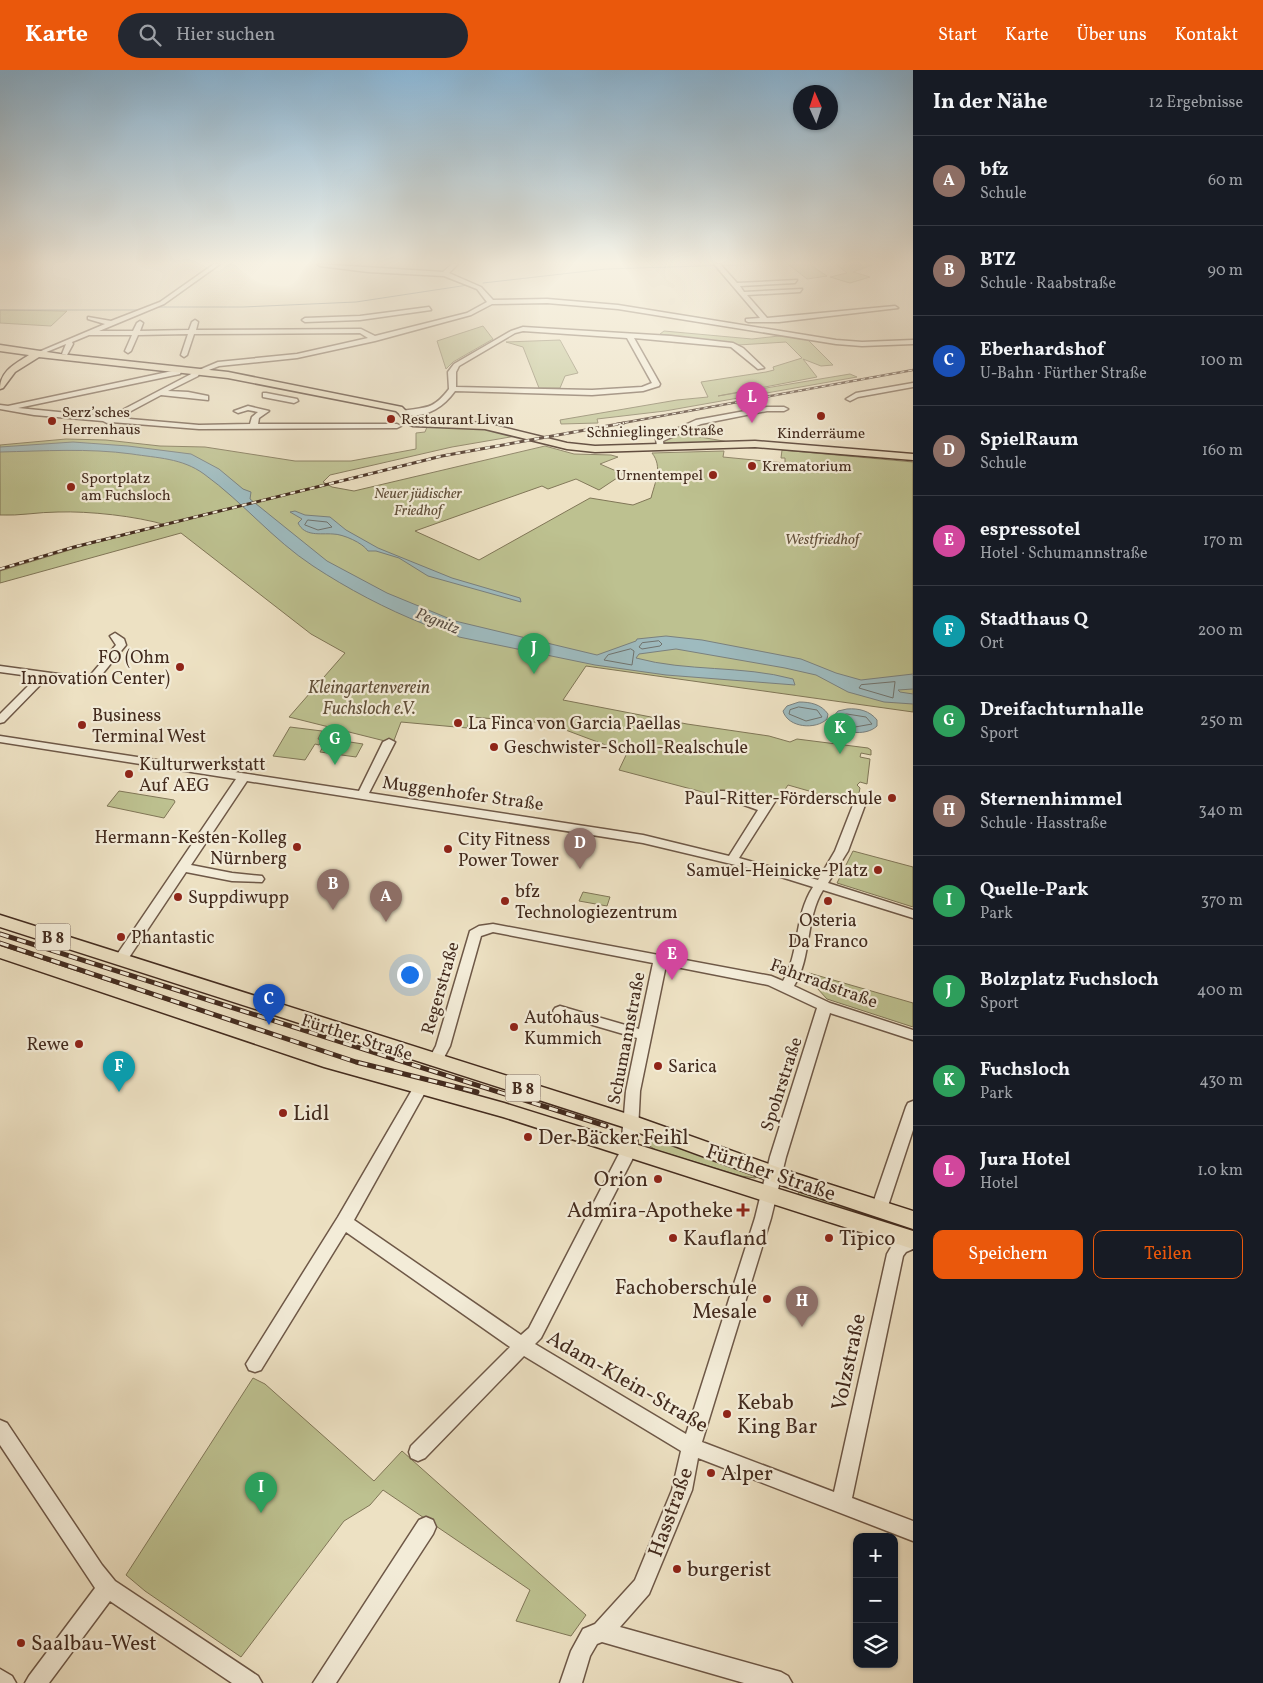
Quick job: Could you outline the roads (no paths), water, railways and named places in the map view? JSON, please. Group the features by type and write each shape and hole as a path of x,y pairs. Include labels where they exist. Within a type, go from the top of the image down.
{"main road":[{"name":"Schnieglinger Straße","path":"0,348 198,372 290,387 395,408 405,413 408,420 413,422 492,427 579,448 605,450 762,444 913,457"},
{"path":"0,386 6,377 40,354"},
{"name":"Fürther Straße","path":"0,920 630,1122 771,1184 913,1241"},
{"name":"Fürther Straße","path":"0,952 321,1059 504,1110 629,1150 879,1209 913,1220"}],"street":[{"path":"40,354 73,339"},
{"path":"128,351 133,339"},
{"path":"184,355 189,339"},
{"path":"107,421 198,372 218,364 291,357 374,339"},
{"path":"405,413 432,410 452,390 452,372 456,365 502,339"},
{"path":"452,390 611,393 650,388 656,384 631,339"},
{"path":"682,339 733,346 738,348 751,363 760,368"},
{"path":"826,339 849,343 913,342"},
{"path":"65,354 70,344 67,342"},
{"path":"3,408 177,372"},
{"path":"850,399 856,395 913,385"},
{"path":"290,387 270,396 294,401"},
{"path":"157,394 169,392 205,398"},
{"path":"3,408 107,421 199,427 397,426"},
{"path":"238,411 248,408 264,411 256,417 254,427"},
{"path":"661,447 659,440 694,423 767,409 784,409"},
{"path":"0,669 91,681 120,645 120,641 115,636"},
{"path":"0,720 45,675"},
{"name":"Muggenhofer Straße","path":"0,739 633,837 732,860 820,884 913,914"},
{"path":"362,796 389,742"},
{"path":"121,959 243,778"},
{"path":"720,794 767,804 732,860"},
{"path":"785,988 790,983 795,967 808,907 820,884 828,877 845,846 859,806"},
{"path":"183,867 232,877 258,879"},
{"name":"Fahrradstraße","path":"484,929 493,928 771,981 825,1006 913,1035"},
{"name":"Regerstraße","path":"435,1061 443,1046 475,934 484,929"},
{"name":"Schumannstraße","path":"630,1122 644,1035 660,961"},
{"name":"Spohrstraße","path":"771,1184 825,1006"},
{"path":"560,1011 644,1035"},
{"path":"255,1364 344,1222 421,1087"},
{"path":"879,1209 913,1107"},
{"path":"418,1452 448,1419 535,1334 629,1150 631,1143 630,1122"},
{"name":"Hasstraße","path":"571,1683 581,1650 590,1636 602,1632 642,1587 682,1490 691,1446 763,1218 771,1184"},
{"name":"Adam-Klein-Straße","path":"344,1222 523,1346 691,1446 913,1531"},
{"name":"Volzstraße","path":"841,1503 895,1254 900,1247 913,1241"},
{"path":"0,1430 95,1572 108,1588 251,1683"},
{"path":"324,1683 426,1527"},
{"path":"36,1683 108,1588"},
{"path":"602,1632 780,1683"},
{"path":"0,1680 5,1683"}],"water":[{"name":"Pegnitz","path":"73,442 128,446 191,454 219,469 243,489 251,492 250,499 327,561 387,593 455,621 597,655 637,639 666,636 702,640 801,659 836,673 861,680 913,674 913,689 898,690 913,694 913,704 884,702 848,692 816,675 676,649 639,654 636,658 675,665 774,675 793,679 795,685 666,675 595,665 459,637 446,630 424,624 367,598 313,566 284,544 218,485 204,474 187,465 160,458 99,451 0,452 0,447"},
{"path":"295,511 305,515 330,517 346,530 378,548 452,578 520,598 521,602 428,576 399,558 376,551 368,551 352,539 333,534 309,532 298,523 302,519 290,512"},
{"path":"799,702 819,706 828,714 827,719 822,723 810,726 803,726 790,721 783,711 787,706"},
{"path":"847,709 868,712 877,720 877,726 866,732 859,733 840,728 832,718 838,711"}],"railway":[{"path":"617,424 913,370"},
{"path":"0,569 74,547 442,456 624,423"},
{"path":"0,934 606,1126"},
{"path":"0,943 356,1062 477,1092"}],"place":[{"name":"Kinderräume","path":"821,416"},
{"name":"Restaurant Livan","path":"391,419"},
{"name":"Serz’sches Herrenhaus","path":"52,421"},
{"name":"Jura Hotel","path":"752,423"},
{"name":"Krematorium","path":"752,466"},
{"name":"Urnentempel","path":"713,475"},
{"name":"Sportplatz am Fuchsloch","path":"71,487"},
{"name":"FO (Ohm Innovation Center)","path":"180,667"},
{"name":"Bolzplatz Fuchsloch","path":"534,674"},
{"name":"La Finca von Garcia Paellas","path":"458,723"},
{"name":"Business Terminal West","path":"82,725"},
{"name":"Geschwister-Scholl-Realschule","path":"494,747"},
{"name":"Fuchsloch","path":"840,754"},
{"name":"Dreifachturnhalle","path":"335,765"},
{"name":"Kulturwerkstatt Auf AEG","path":"129,774"},
{"name":"Paul-Ritter-Förderschule","path":"892,798"},
{"name":"Hermann-Kesten-Kolleg Nürnberg","path":"297,847"},
{"name":"City Fitness Power Tower","path":"448,849"},
{"name":"SpielRaum","path":"580,869"},
{"name":"Samuel-Heinicke-Platz","path":"878,870"},
{"name":"Suppdiwupp","path":"178,897"},
{"name":"bfz Technologiezentrum","path":"505,901"},
{"name":"Osteria Da Franco","path":"828,901"},
{"name":"BTZ","path":"333,910"},
{"name":"bfz","path":"386,922"},
{"name":"Phantastic","path":"121,937"},
{"name":"espressotel","path":"672,980"},
{"name":"Eberhardshof","path":"269,1025"},
{"name":"Autohaus Kummich","path":"514,1027"},
{"name":"Rewe","path":"79,1044"},
{"name":"Sarica","path":"658,1066"},
{"name":"Stadthaus Q","path":"119,1092"},
{"name":"Lidl","path":"283,1113"},
{"name":"Der Bäcker Feihl","path":"528,1137"},
{"name":"Orion","path":"658,1179"},
{"name":"Admira-Apotheke","path":"743,1210"},
{"name":"Kaufland","path":"673,1238"},
{"name":"Tipico","path":"829,1238"},
{"name":"Fachoberschule Mesale","path":"767,1299"},
{"name":"Sternenhimmel","path":"802,1327"},
{"name":"Kebab King Bar","path":"727,1414"},
{"name":"Alper","path":"711,1473"},
{"name":"Quelle-Park","path":"261,1513"},
{"name":"burgerist","path":"677,1569"},
{"name":"Saalbau-West","path":"21,1643"}],"park label":[{"name":"Neuer jüdischer Friedhof","path":"418,502"},
{"name":"Westfriedhof","path":"822,539"},
{"name":"Kleingartenverein Fuchsloch e.V.","path":"369,698"}]}
